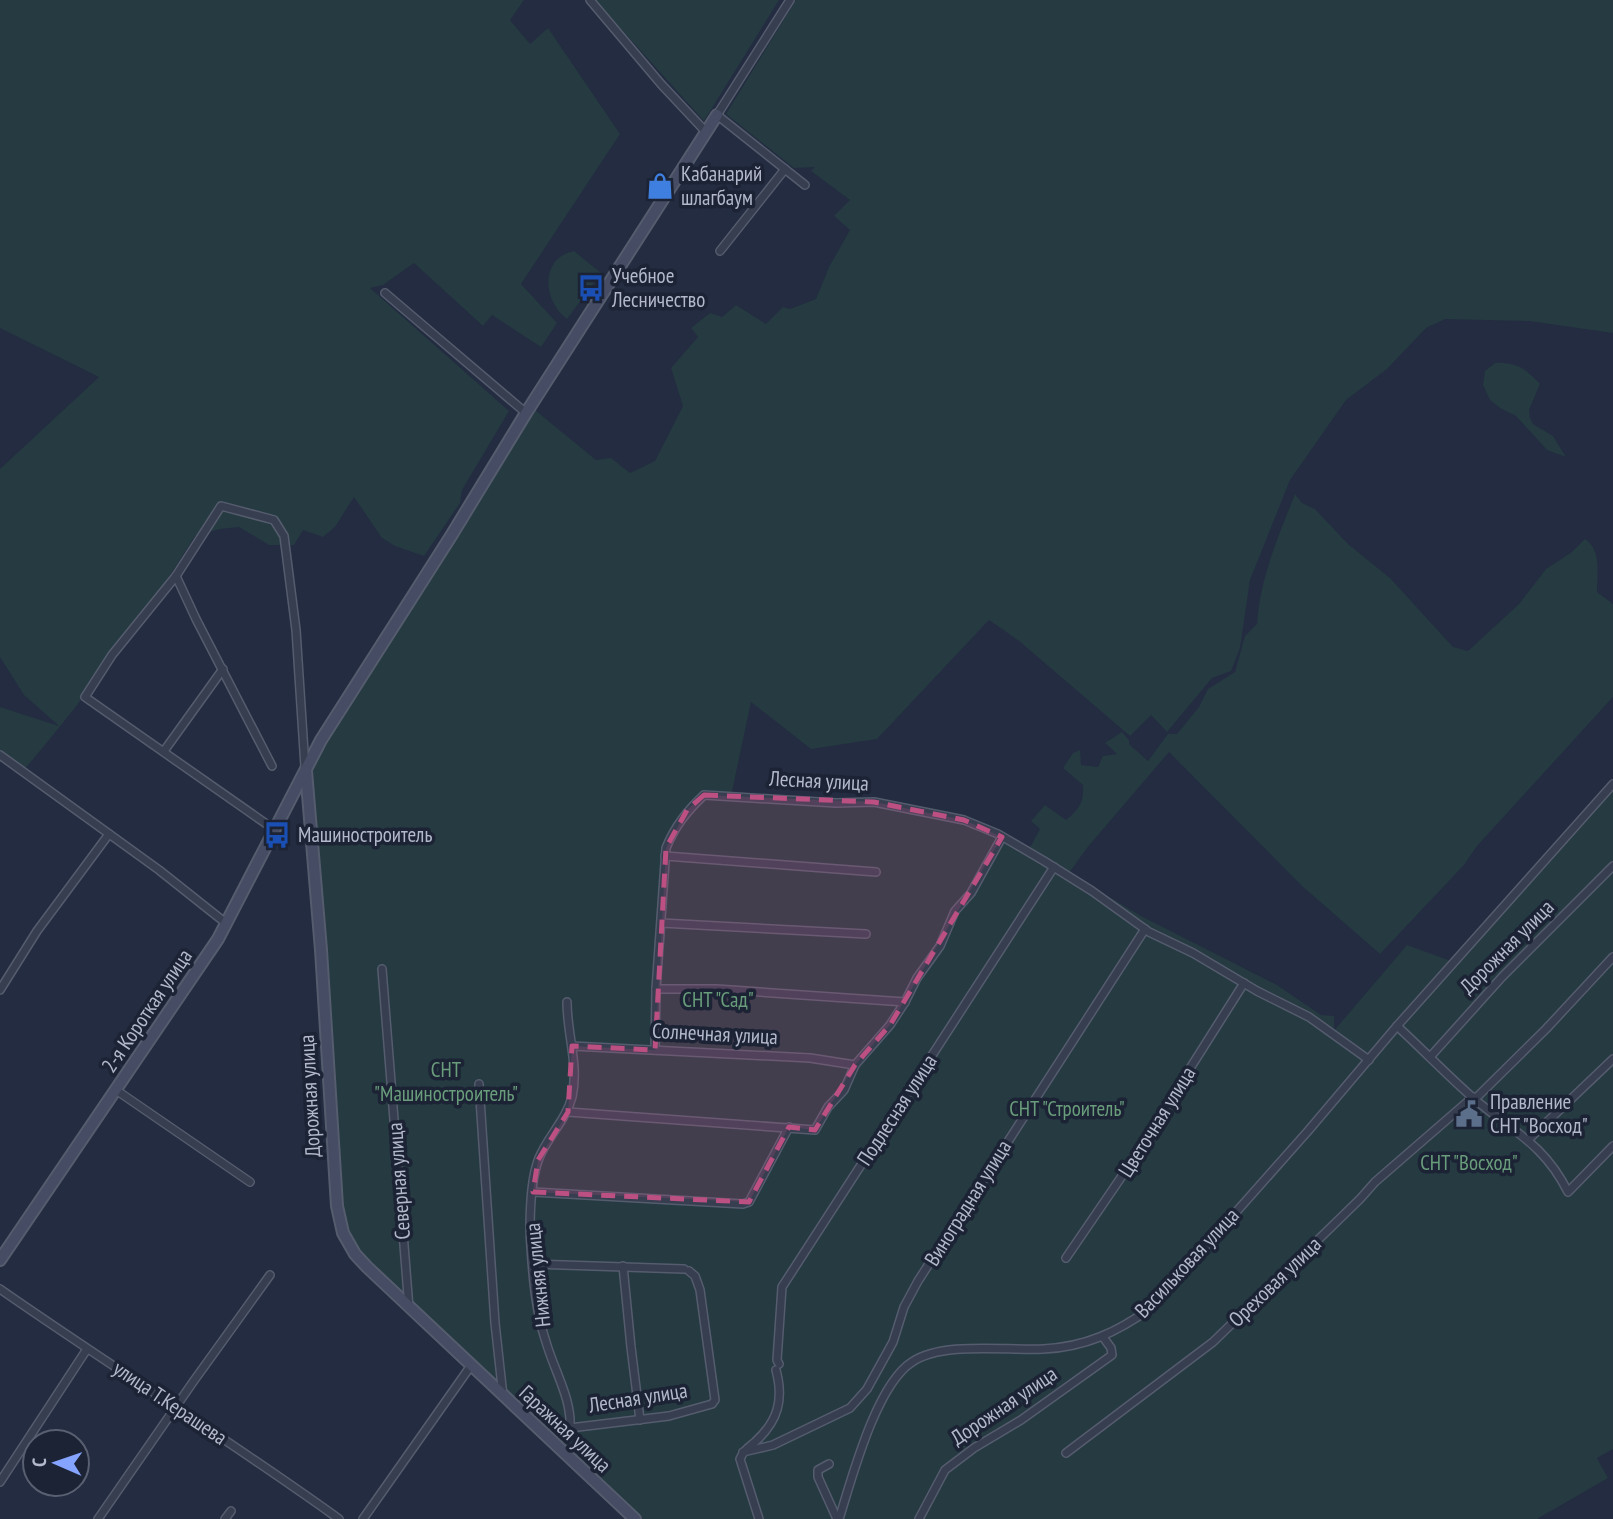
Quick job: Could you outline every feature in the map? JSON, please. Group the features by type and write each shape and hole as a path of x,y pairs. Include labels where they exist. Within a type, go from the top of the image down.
{"street":[{"path":"590,0 661,84 706,132"},
{"path":"306,771 321,740 526,413 790,0"},
{"path":"717,115 805,186"},
{"path":"720,251 785,169"},
{"path":"385,293 526,413"},
{"path":"275,830 85,696 112,655 176,576 222,506 274,520 284,536 296,630 306,771"},
{"path":"176,576 272,766"},
{"path":"164,751 223,669"},
{"path":"0,755 159,870 227,924"},
{"name":"2-я Короткая улица","path":"0,1260 227,924 306,771"},
{"name":"Дорожная улица","path":"306,771 321,950 333,1172 340,1225 355,1254 470,1367"},
{"name":"Васильковая улица","path":"838,1519 882,1400 912,1362 952,1350 1003,1347 1042,1349 1074,1345 1103,1337 1124,1327 1151,1308 1396,1026 1613,784"},
{"name":"Лесная улица","path":"665,856 673,831 687,810 704,795 873,803 964,820 1002,837"},
{"path":"286,808 298,807 309,815"},
{"path":"0,990 37,931 109,834"},
{"path":"568,1112 815,1130 828,1107 844,1090 855,1065 890,1025 905,1002 917,978 940,946 955,911 971,893 1002,837 1092,891 1145,929 1309,1017 1369,1060"},
{"path":"655,1050 656,989 665,856 876,872"},
{"name":"Дорожная улица","path":"1430,1057 1502,977 1613,866"},
{"name":"Подлесная улица","path":"743,1452 768,1427 777,1412 781,1397 777,1360 782,1287 1054,867"},
{"path":"661,923 866,934"},
{"name":"Виноградная улица","path":"743,1452 773,1445 850,1408 867,1389 893,1342 904,1307 918,1281 1145,929"},
{"name":"Ореховая улица","path":"1066,1453 1213,1342 1375,1182 1474,1098 1546,1029 1613,957"},
{"name":"Северная улица","path":"383,969 409,1308"},
{"name":"Цветочная улица","path":"1066,1258 1122,1176 1244,983"},
{"path":"656,989 716,989 905,1002"},
{"name":"Нижняя улица","path":"567,1002 574,1077 568,1112 538,1160 530,1224 538,1315 566,1401 570,1428"},
{"path":"1396,1026 1474,1098 1541,1150 1559,1173 1568,1192 1613,1146"},
{"name":"Солнечная улица","path":"572,1046 810,1058 855,1065"},
{"path":"1528,1140 1613,1059"},
{"path":"479,1084 495,1322 503,1397"},
{"path":"116,1090 250,1182"},
{"path":"533,1192 743,1204 749,1202 789,1127"},
{"path":"533,1264 623,1266 640,1420"},
{"name":"Лесная улица","path":"570,1428 669,1416 712,1404 715,1400 700,1290 695,1276 687,1270 623,1266"},
{"path":"98,1519 270,1275"},
{"name":"улица Т.Керашева","path":"0,1289 177,1406 340,1519"},
{"name":"Дорожная улица","path":"919,1519 946,1471 974,1448 1021,1420 1112,1355 1111,1348 1103,1337"},
{"path":"0,1482 87,1349"},
{"path":"363,1519 470,1367"},
{"name":"Гаражная улица","path":"470,1367 635,1519"},
{"path":"743,1452 740,1459 759,1519"},
{"name":"Васильковая улица","path":"829,1464 818,1470 818,1477 838,1519"},
{"path":"225,1519 231,1511"}],"highlighted area":[{"path":"704,795 874,802 964,820 1002,837 890,1025 855,1065 815,1130 789,1127 749,1202 533,1192 538,1160 568,1112 572,1046 655,1050 666,848 687,810"}],"green space":[{"path":"0,0 524,0 510,20 530,44 548,28 620,134 521,284 557,323 541,347 492,315 483,326 414,263 383,285 370,288 509,411 462,490 460,503 424,556 395,546 382,538 354,497 335,527 323,537 303,530 294,545 269,545 239,527 195,536 114,657 69,715 23,771 0,755 0,707 59,726 24,695 0,657 0,469 99,377 0,328"},
{"path":"595,0 779,0 704,121"},
{"path":"796,0 1613,0 1613,333 1529,321 1445,319 1426,328 1387,369 1346,400 1290,480 1250,580 1240,648 1231,671 1212,678 1167,732 1151,715 1130,736 1019,641 989,620 877,739 811,749 751,702 731,796 874,802 931,812 998,834 1149,932 1332,1033 1407,945 1454,962 1613,784 1613,1449 1597,1458 1608,1478 1537,1519 635,1519 409,1308 343,1233 323,907 312,784 313,764 535,410 596,460 611,458 630,473 655,461 683,406 671,368 698,337 691,328 710,313 722,317 736,305 766,324 783,307 790,309 816,299 829,267 850,230 834,216 850,200 811,171 815,167 794,168 726,114"},
{"path":"574,251 601,273 567,319 553,302 548,281 555,262"},
{"path":"1495,363 1520,367 1540,384 1529,410 1530,418 1533,424 1553,436 1566,457 1547,450 1516,416 1490,400 1483,385 1485,371"},
{"path":"1295,494 1302,503 1315,509 1348,544 1390,578 1453,647 1468,651 1519,604 1546,569 1572,552 1585,539 1594,549 1596,556 1597,592 1613,604 1613,697 1477,846 1464,865 1380,954 1302,886 1169,752 1069,873 1141,916 1277,985 1321,1015 1334,1016 1334,1028 1331,1030 1150,931 1029,849 1040,829 1031,821 1045,805 1066,820 1080,805 1083,785 1063,768 1073,753 1080,750 1081,765 1098,767 1103,756 1117,754 1105,743 1122,732 1129,744 1148,761 1168,734 1177,734 1199,707 1208,689 1235,672 1245,636 1257,624 1266,574"}],"place":[{"name":"Кабанарий шлагбаум","path":"660,186"},
{"name":"Учебное Лесничество","path":"591,288"},
{"name":"Машиностроитель","path":"277,835"},
{"name":"Правление СНТ \"Восход\"","path":"1469,1114"}],"park label":[{"name":"СНТ \"Сад\"","path":"718,1000"},
{"name":"СНТ \"Машиностроитель\"","path":"446,1082"},
{"name":"СНТ \"Строитель\"","path":"1067,1109"},
{"name":"СНТ \"Восход\"","path":"1469,1163"}]}
